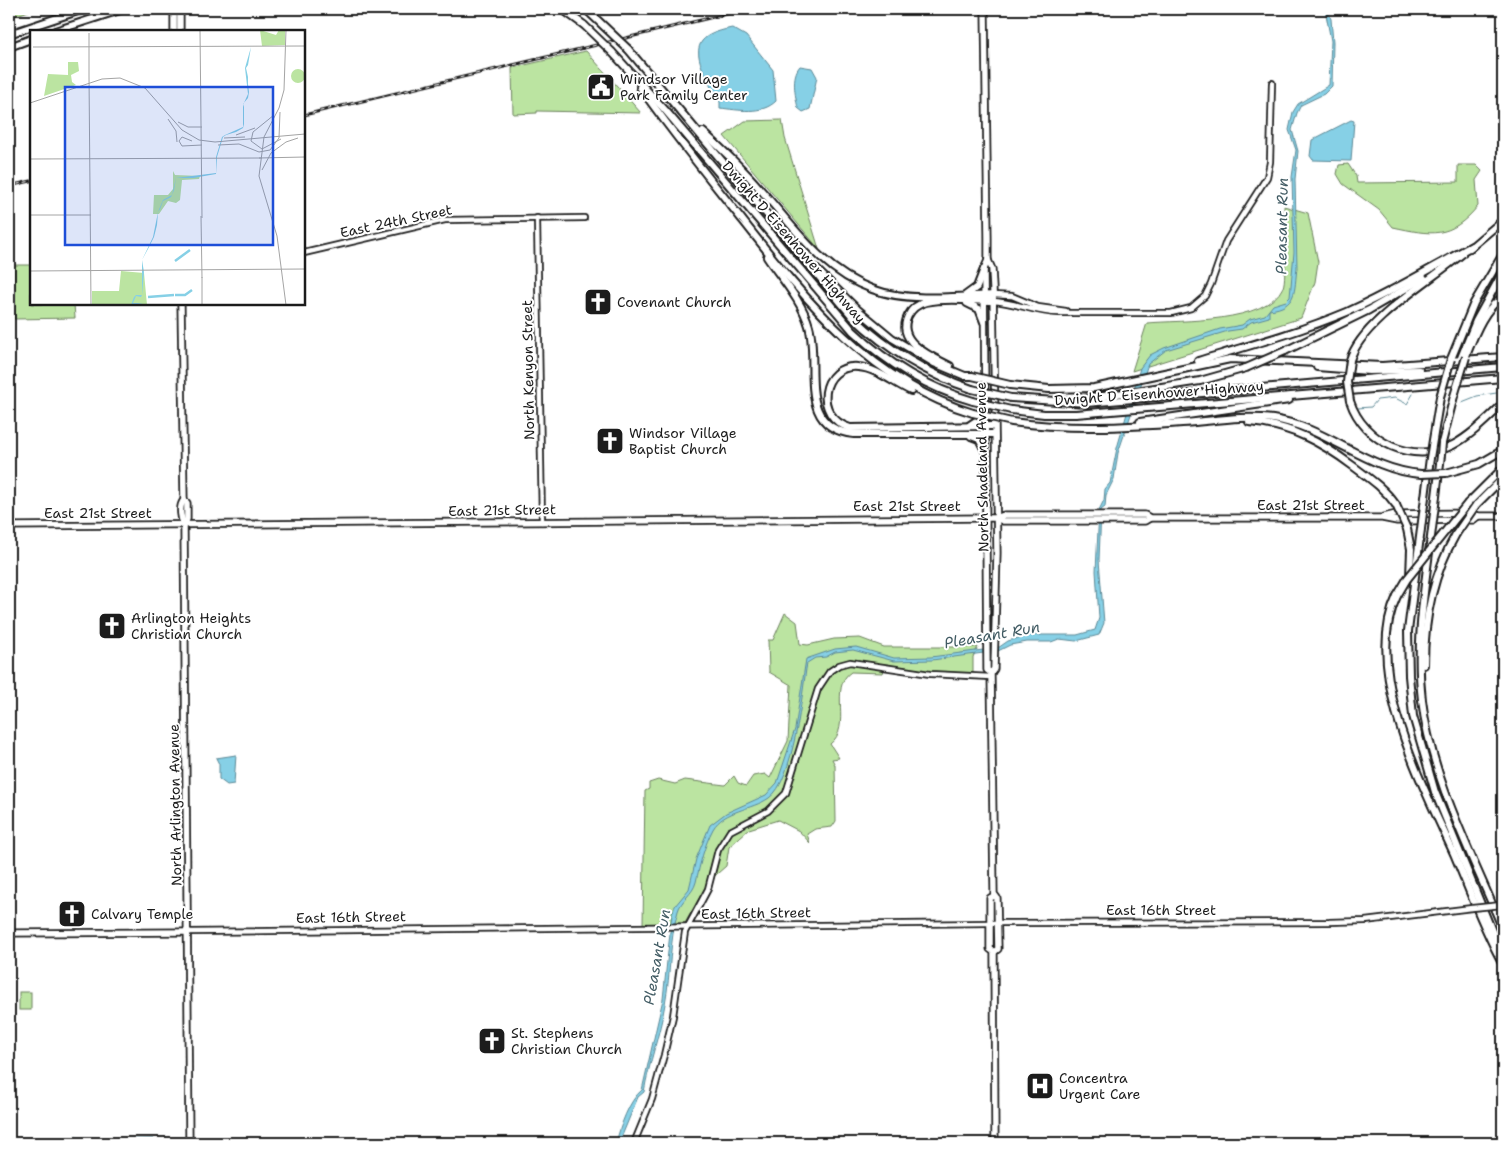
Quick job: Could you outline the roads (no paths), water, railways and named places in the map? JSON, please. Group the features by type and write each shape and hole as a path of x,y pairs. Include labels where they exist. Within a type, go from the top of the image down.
{"highway":[{"path":"9,34 84,9"},
{"path":"58,30 123,9"},
{"name":"Dwight D Eisenhower Highway","path":"562,9 612,52 670,115 853,331 878,353 905,371 938,388 973,401 1011,410 1058,414 1119,411 1503,378"},
{"name":"Dwight D Eisenhower Highway","path":"584,9 592,14 628,49 850,314 878,340 915,364 972,389 1011,398 1063,403 1124,396 1146,398 1503,367"},
{"path":"9,47 30,39"},
{"path":"624,66 784,272 846,340 894,376 938,400"},
{"path":"686,116 759,187 816,255 845,277 872,290 895,295 960,299 978,307 984,322"},
{"path":"1503,220 1456,260 1371,326 1356,344 1350,360 1347,382 1350,401 1361,422 1378,439 1396,448 1417,452 1440,450 1457,443 1503,404"},
{"path":"752,232 806,317 812,339 814,398 818,411 826,422 839,430 851,434 993,434"},
{"path":"1154,376 1348,312 1400,287 1472,246"},
{"path":"1409,618 1440,397 1451,359 1474,303 1503,254"},
{"path":"801,256 857,309 892,338 938,365 965,376 1010,385 1041,389 1078,389 1129,382 1216,361 1264,360 1389,366 1503,357"},
{"path":"1124,396 1148,389 1210,379 1246,368 1369,310 1456,260"},
{"path":"960,299 974,291 984,269"},
{"path":"1503,272 1476,321 1452,396 1440,456 1420,646 1422,698 1426,722 1445,788 1503,929"},
{"path":"1463,358 1487,313 1503,297"},
{"path":"972,376 916,346 909,339 906,330 908,316 918,305 928,301 993,298"},
{"path":"1264,360 1359,371 1442,372"},
{"path":"994,426 850,428 840,424 832,417 827,407 825,396 827,386 834,375 846,368 857,367 875,372 918,394 974,413 1012,422 1064,427 1256,418 1293,423 1322,434 1377,464 1421,474 1446,473 1479,464 1503,450"},
{"path":"1138,424 1339,392"},
{"path":"966,426 977,421 985,402"},
{"path":"1220,421 1276,426 1310,437 1373,480 1396,505 1407,529 1411,554 1408,595 1410,691 1422,750 1435,792 1503,958"},
{"path":"965,435 979,439 984,450"},
{"path":"1503,468 1468,503 1407,579 1396,596 1389,618 1386,642 1390,679 1399,722 1412,759 1503,964"},
{"path":"1426,722 1424,663 1427,618 1437,574 1456,534 1476,505 1503,478"}],"main road":[{"path":"174,9 174,30"},
{"path":"180,9 180,30"},
{"name":"North Shadeland Avenue","path":"986,9 988,260 992,269 993,298 993,434 996,518 994,643 991,660"},
{"name":"North Shadeland Avenue","path":"988,260 984,269 984,450 987,644 994,670 991,675 994,896 997,898 998,923 998,949 994,952"},
{"name":"North Arlington Avenue","path":"181,305 184,500 187,503 187,519 184,526 189,932 189,1143"},
{"name":"East 21st Street","path":"9,526 996,518 1004,515 1145,521 1150,518 1382,518 1397,521 1420,521 1473,520 1478,516 1503,516"},
{"name":"North Shadeland Avenue","path":"994,896 990,898 990,949 994,952 995,1143"},
{"name":"East 16th Street","path":"9,933 189,932"}],"street":[{"path":"993,298 1012,296 1038,307 1078,312 1171,313 1191,308 1204,297 1212,284 1226,240 1268,173 1272,84"},
{"name":"North Kenyon Street","path":"537,218 542,522"},
{"name":"East 24th Street","path":"305,253 444,220 584,218"},
{"path":"634,1143 649,1106 663,1062 673,1016 683,940 687,927 708,889 716,854 723,838 734,828 770,810 786,792 820,684 830,671 841,664 854,662 930,674 991,675"},
{"name":"East 16th Street","path":"189,932 990,923 1358,922 1503,905"}],"water":[{"name":"Pleasant Run","path":"1325,9 1327,9 1331,19 1333,42 1332,86 1324,94 1301,105 1292,130 1298,151 1295,179 1297,268 1293,296 1285,305 1269,310 1273,305 1286,301 1290,297 1294,252 1292,177 1296,150 1289,130 1293,112 1298,104 1329,85 1331,41"},
{"path":"732,28 746,36 773,70 776,101 764,108 757,110 734,110 720,108 720,102 714,94 702,68 699,58 700,44 711,34"},
{"path":"800,66 812,68 817,77 810,109 803,112 798,108 794,86 795,75"},
{"path":"1351,120 1354,121 1351,161 1313,160 1310,156 1312,140"},
{"name":"Pleasant Run","path":"1269,310 1269,317 1251,322 1242,329 1228,331 1166,350 1148,364 1118,453 1114,479 1106,495 1105,507 1101,510 1099,560 1104,623 1099,635 1076,641 1059,639 1051,642 1027,642 1010,645 998,651 932,660 894,661 853,650 835,652 826,657 815,658 807,663 796,735 785,774 778,789 762,802 724,818 713,829 707,842 696,882 680,907 673,934 663,1015 644,1092 638,1097 619,1143 616,1143 629,1107 637,1094 642,1090 663,999 672,914 675,906 689,889 696,859 710,825 726,813 766,795 777,783 795,729 806,659 835,649 856,647 894,658 931,657 998,648 1008,641 1028,635 1077,635 1095,630 1099,618 1096,571 1099,510 1104,500 1105,489 1110,483 1117,448 1140,368 1150,355 1164,348 1220,329 1242,325 1250,319 1265,315"},
{"path":"236,755 234,784 227,785 219,779 219,764 216,758"},
{"path":"75,1137 93,1140 153,1139 154,1143 68,1143 63,1138"}],"waterway":[{"path":"1462,402 1477,396 1503,392"},
{"path":"1358,408 1371,407 1377,400 1395,398 1407,404 1413,394"},
{"path":"927,1143 934,1136"}],"railway":[{"path":"305,115 747,9"},
{"path":"9,186 30,181"}],"place":[{"name":"Windsor Village Park Family Center","path":"601,87"},
{"name":"Covenant Church","path":"598,302"},
{"name":"Windsor Village Baptist Church","path":"610,441"},
{"name":"Arlington Heights Christian Church","path":"112,626"},
{"name":"Calvary Temple","path":"72,914"},
{"name":"St. Stephens Christian Church","path":"492,1041"},
{"name":"Concentra Urgent Care","path":"1040,1086"}]}
